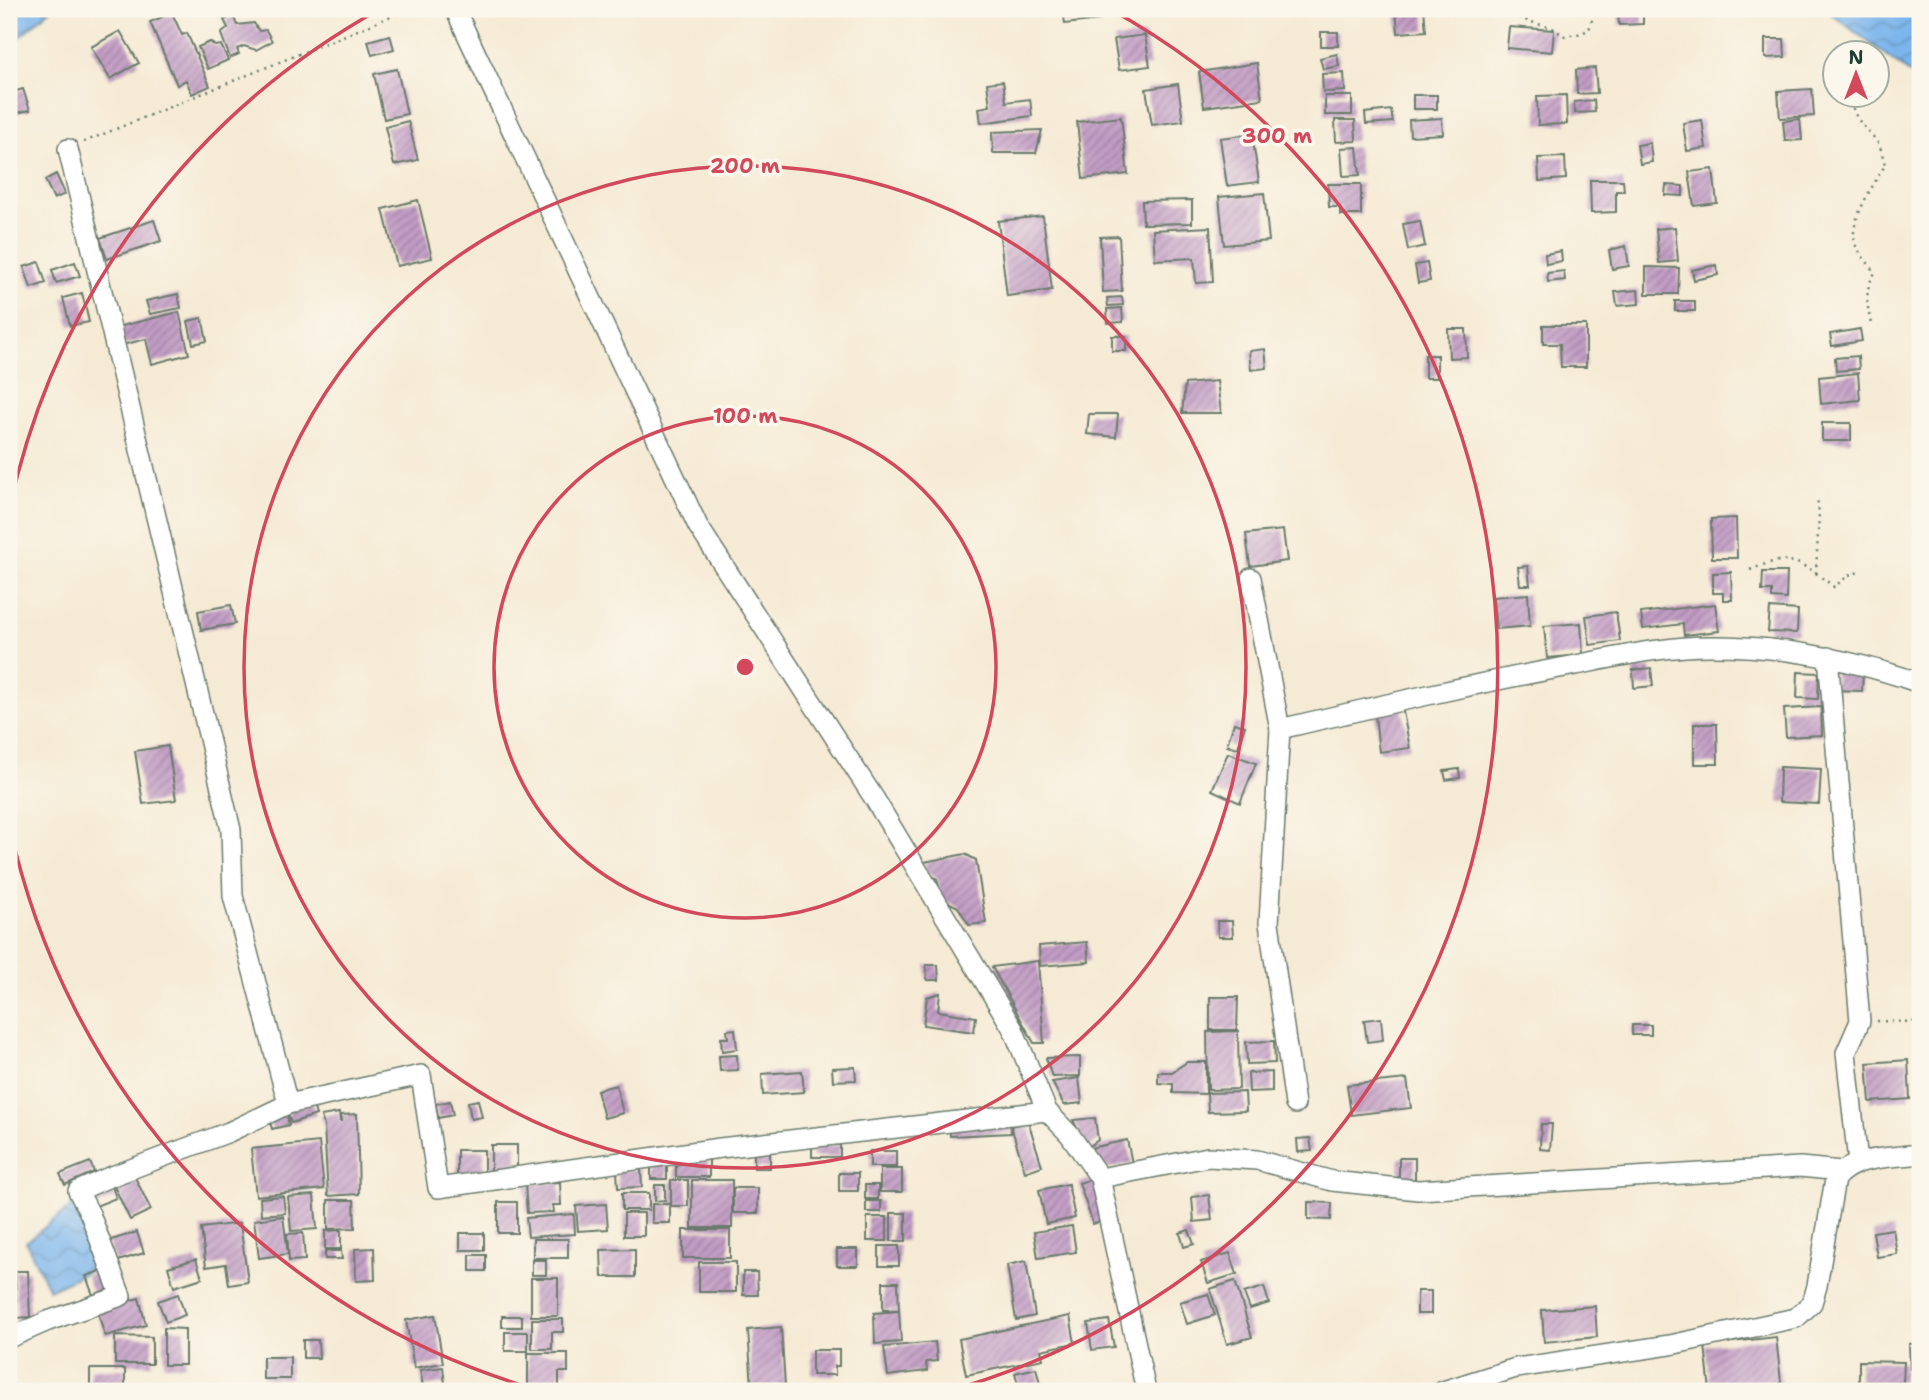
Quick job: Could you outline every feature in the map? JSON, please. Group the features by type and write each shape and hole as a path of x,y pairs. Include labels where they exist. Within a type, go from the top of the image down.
{"street":[{"path":"455,9 698,526 874,798 1013,1029 1046,1111 1070,1135 1100,1178 1146,1391"},
{"path":"68,149 231,830 233,896 288,1104"},
{"path":"1251,578 1280,729 1269,923 1294,1104"},
{"path":"1280,729 1502,678 1661,649 1754,647 1828,657 1920,683"},
{"path":"1828,657 1860,1021 1846,1053 1850,1166"},
{"path":"9,1338 48,1321 121,1296 90,1214 78,1191 229,1132 288,1104 421,1074 438,1188 720,1148 1046,1111"},
{"path":"1100,1178 1208,1157 1257,1160 1332,1181 1418,1190 1850,1166 1920,1154"},
{"path":"1443,1391 1516,1368 1671,1345 1796,1318 1812,1303 1835,1179 1850,1166"}],"path":[{"path":"68,149 408,9"},
{"path":"1508,9 1521,19 1555,29 1563,36 1589,30 1595,9"},
{"path":"1853,108 1868,134 1877,141 1885,165 1858,211 1853,228 1856,246 1875,272 1867,288 1871,324"},
{"path":"1816,573 1819,513 1817,497"},
{"path":"1750,570 1774,560 1787,559 1799,562 1834,587 1849,575 1863,571"},
{"path":"1860,1021 1920,1022"}],"water":[{"path":"9,9 51,9 9,46"},
{"path":"1825,9 1920,9 1920,81 1890,58 1890,38 1863,38"},
{"path":"74,1204 104,1264 49,1290 26,1242"}],"building":[{"path":"1063,9 1098,9 1099,20 1065,24"},
{"path":"1396,9 1424,9 1426,31 1398,33"},
{"path":"1643,9 1643,24 1619,25 1618,11"},
{"path":"172,13 182,35 187,33 210,86 192,94 186,80 177,85 150,22"},
{"path":"233,16 237,25 254,23 259,31 266,30 272,41 256,50 244,46 237,49 239,54 230,58 221,34 228,28 224,20"},
{"path":"1509,27 1554,30 1552,52 1507,48"},
{"path":"120,31 139,63 110,79 91,47"},
{"path":"1321,32 1338,32 1338,46 1321,46"},
{"path":"390,35 394,49 372,55 368,41"},
{"path":"1145,35 1150,66 1119,70 1114,39"},
{"path":"1765,39 1784,39 1785,57 1765,58"},
{"path":"210,42 215,46 221,45 228,60 208,69 198,47"},
{"path":"1337,54 1339,66 1323,69 1320,58"},
{"path":"1257,63 1262,99 1204,107 1199,72"},
{"path":"1595,68 1597,93 1577,94 1576,70"},
{"path":"397,69 407,114 384,119 374,74"},
{"path":"1344,73 1345,91 1323,92 1322,74"},
{"path":"1003,81 1006,102 1030,99 1032,116 981,123 979,108 990,106 987,83"},
{"path":"1178,84 1183,121 1152,125 1146,89"},
{"path":"23,89 30,110 13,114 9,93"},
{"path":"1812,89 1814,116 1780,118 1778,91"},
{"path":"1413,95 1437,95 1437,109 1413,109"},
{"path":"1566,95 1567,124 1538,125 1537,96"},
{"path":"1325,96 1352,96 1352,115 1325,115"},
{"path":"1594,100 1595,112 1575,113 1574,102"},
{"path":"1391,110 1393,122 1366,124 1365,113"},
{"path":"1121,117 1128,174 1083,179 1077,122"},
{"path":"1442,118 1443,134 1410,136 1409,120"},
{"path":"1800,119 1802,140 1785,141 1783,121"},
{"path":"1335,120 1355,120 1356,141 1336,142"},
{"path":"1702,120 1706,148 1687,151 1683,123"},
{"path":"408,121 418,160 394,165 385,127"},
{"path":"1042,130 1036,153 993,153 992,132"},
{"path":"1252,134 1259,182 1227,186 1220,138"},
{"path":"1650,143 1652,162 1640,164 1637,145"},
{"path":"1357,147 1360,175 1343,176 1341,148"},
{"path":"1565,157 1566,179 1539,181 1538,158"},
{"path":"1713,169 1717,203 1694,206 1689,172"},
{"path":"56,174 65,194 54,199 45,180"},
{"path":"1590,180 1623,180 1624,191 1616,191 1616,212 1591,213"},
{"path":"1328,184 1361,184 1361,215 1340,215 1340,207 1329,207"},
{"path":"1666,185 1683,186 1683,196 1665,195"},
{"path":"1264,193 1269,241 1224,245 1219,197"},
{"path":"418,200 432,258 397,266 383,209"},
{"path":"1192,200 1192,223 1143,224 1142,201"},
{"path":"1043,216 1052,290 1007,296 998,221"},
{"path":"154,220 161,241 107,259 100,238"},
{"path":"1420,221 1425,246 1408,250 1403,224"},
{"path":"1210,227 1213,282 1196,283 1194,258 1155,260 1153,230"},
{"path":"1675,227 1678,261 1659,263 1656,229"},
{"path":"1119,236 1122,291 1103,292 1100,237"},
{"path":"1626,246 1629,266 1612,269 1609,250"},
{"path":"1561,251 1562,261 1546,264 1545,254"},
{"path":"39,262 46,283 31,288 24,267"},
{"path":"75,262 80,276 56,283 52,270"},
{"path":"1427,263 1430,281 1418,283 1415,265"},
{"path":"1716,265 1718,275 1694,280 1692,270"},
{"path":"1646,267 1679,268 1678,294 1646,294"},
{"path":"1564,271 1565,280 1548,282 1547,273"},
{"path":"1638,290 1639,304 1617,306 1615,292"},
{"path":"82,293 89,322 70,326 63,298"},
{"path":"178,294 181,308 150,314 146,301"},
{"path":"1122,297 1123,305 1108,306 1107,298"},
{"path":"1675,301 1695,301 1695,311 1675,311"},
{"path":"1122,308 1123,322 1108,323 1107,309"},
{"path":"179,312 189,354 152,364 146,339 118,346 113,328"},
{"path":"202,318 207,341 193,344 188,321"},
{"path":"1543,325 1586,325 1586,367 1561,367 1560,344 1543,344"},
{"path":"1448,329 1466,329 1467,357 1449,358"},
{"path":"1860,329 1862,341 1832,346 1830,334"},
{"path":"1112,336 1126,336 1126,351 1112,351"},
{"path":"1265,349 1267,368 1251,370 1249,351"},
{"path":"1425,355 1437,355 1437,378 1425,378"},
{"path":"1858,356 1859,369 1836,371 1835,358"},
{"path":"1858,373 1860,400 1821,404 1819,377"},
{"path":"1217,381 1221,413 1182,413 1185,384"},
{"path":"1089,414 1118,414 1116,437 1087,434"},
{"path":"1822,423 1851,423 1851,441 1822,441"},
{"path":"1736,518 1737,558 1712,558 1711,519"},
{"path":"1283,530 1287,561 1250,566 1246,534"},
{"path":"1528,566 1530,585 1520,585 1518,567"},
{"path":"1731,572 1732,600 1723,600 1723,593 1713,593 1713,573"},
{"path":"1763,572 1787,572 1786,599 1772,598 1772,591 1762,591"},
{"path":"1528,594 1530,626 1496,629 1493,597"},
{"path":"1715,604 1719,631 1684,635 1683,624 1643,629 1641,613"},
{"path":"231,605 235,624 201,630 198,611"},
{"path":"1770,608 1798,610 1797,633 1768,632"},
{"path":"1616,612 1620,641 1590,645 1586,616"},
{"path":"1581,623 1583,655 1547,658 1544,626"},
{"path":"1651,668 1653,686 1634,688 1633,670"},
{"path":"1835,670 1863,672 1862,691 1834,690"},
{"path":"1798,672 1819,673 1818,699 1797,698"},
{"path":"1402,707 1410,748 1379,752 1375,715"},
{"path":"1821,707 1822,735 1786,737 1784,709"},
{"path":"1234,723 1245,726 1238,748 1227,745"},
{"path":"1694,724 1717,724 1718,764 1694,764"},
{"path":"168,746 176,800 143,804 135,751"},
{"path":"1228,753 1256,763 1240,803 1212,790"},
{"path":"1780,767 1821,769 1819,804 1779,802"},
{"path":"1459,769 1460,778 1446,780 1444,771"},
{"path":"965,854 976,860 986,923 969,925 958,907 942,899 937,879 926,872 924,862"},
{"path":"1217,921 1232,921 1233,937 1218,937"},
{"path":"1087,942 1089,962 1040,966 1039,946"},
{"path":"1038,961 1044,1043 1034,1043 992,967"},
{"path":"926,965 938,965 939,980 927,980"},
{"path":"940,993 938,1011 976,1017 974,1032 923,1025 927,997"},
{"path":"1210,997 1238,997 1237,1030 1210,1030"},
{"path":"1381,1018 1383,1040 1367,1042 1364,1020"},
{"path":"1632,1025 1651,1025 1651,1035 1632,1035"},
{"path":"735,1029 737,1049 722,1051 721,1038 728,1038 727,1030"},
{"path":"1238,1031 1239,1089 1208,1090 1207,1032"},
{"path":"1274,1041 1275,1063 1247,1064 1246,1042"},
{"path":"737,1055 738,1070 720,1071 719,1056"},
{"path":"1080,1057 1080,1076 1052,1077 1046,1058"},
{"path":"1908,1060 1910,1099 1870,1102 1867,1063"},
{"path":"1187,1062 1206,1062 1206,1094 1173,1093 1173,1084 1158,1083 1158,1072 1172,1072"},
{"path":"855,1067 856,1080 833,1081 832,1068"},
{"path":"802,1071 804,1092 763,1095 762,1074"},
{"path":"1272,1072 1272,1091 1249,1092 1248,1073"},
{"path":"1079,1078 1082,1103 1064,1105 1052,1082"},
{"path":"1407,1079 1411,1108 1351,1115 1347,1085"},
{"path":"616,1085 623,1113 604,1118 597,1090"},
{"path":"1245,1092 1246,1111 1208,1112 1207,1093"},
{"path":"478,1100 482,1117 471,1119 468,1102"},
{"path":"450,1101 453,1115 438,1118 436,1104"},
{"path":"312,1102 316,1115 291,1123 287,1110"},
{"path":"286,1111 289,1125 272,1129 268,1115"},
{"path":"339,1113 340,1121 341,1115 357,1114 359,1194 328,1196 324,1126 321,1116"},
{"path":"1095,1118 1098,1140 1087,1148 1073,1120"},
{"path":"1010,1121 1011,1133 950,1136 950,1127"},
{"path":"1028,1121 1042,1166 1025,1172 1011,1126"},
{"path":"1541,1124 1552,1124 1550,1150 1540,1149"},
{"path":"1310,1138 1312,1151 1298,1152 1297,1139"},
{"path":"1127,1140 1132,1163 1096,1171 1091,1148"},
{"path":"319,1142 324,1189 256,1196 251,1149"},
{"path":"491,1145 517,1145 517,1173 491,1173"},
{"path":"812,1145 840,1145 840,1157 812,1157"},
{"path":"457,1150 484,1150 484,1177 457,1177"},
{"path":"870,1151 896,1151 896,1167 870,1167"},
{"path":"754,1152 770,1152 770,1168 754,1168"},
{"path":"1399,1158 1415,1158 1415,1180 1399,1180"},
{"path":"676,1160 709,1160 709,1177 676,1177"},
{"path":"90,1162 94,1172 65,1185 60,1174"},
{"path":"651,1162 667,1162 667,1179 651,1179"},
{"path":"641,1169 642,1187 618,1188 617,1171"},
{"path":"880,1169 902,1169 902,1192 880,1192"},
{"path":"132,1171 151,1210 130,1220 111,1180"},
{"path":"839,1173 858,1173 858,1191 839,1191"},
{"path":"1095,1178 1108,1219 1093,1224 1079,1183"},
{"path":"671,1180 688,1180 688,1206 671,1206"},
{"path":"692,1180 732,1180 732,1228 692,1228"},
{"path":"110,1181 116,1198 91,1208 84,1191"},
{"path":"560,1182 561,1205 553,1205 554,1212 527,1213 525,1184"},
{"path":"1068,1184 1075,1218 1046,1224 1039,1190"},
{"path":"655,1185 665,1185 665,1200 655,1201"},
{"path":"865,1185 878,1185 878,1199 865,1199"},
{"path":"733,1188 758,1188 758,1213 733,1213"},
{"path":"622,1193 649,1193 649,1210 622,1210"},
{"path":"314,1195 317,1229 291,1231 288,1197"},
{"path":"1209,1195 1212,1220 1194,1222 1192,1197"},
{"path":"283,1196 285,1213 261,1215 260,1198"},
{"path":"328,1200 354,1200 355,1228 328,1229"},
{"path":"866,1201 881,1201 881,1212 866,1212"},
{"path":"498,1202 517,1202 517,1233 498,1233"},
{"path":"1308,1202 1332,1203 1331,1220 1308,1219"},
{"path":"606,1204 608,1229 578,1231 576,1206"},
{"path":"652,1204 670,1204 670,1223 652,1223"},
{"path":"624,1213 644,1213 644,1236 624,1236"},
{"path":"891,1213 906,1213 906,1241 891,1241"},
{"path":"574,1214 575,1234 528,1237 526,1218"},
{"path":"283,1216 288,1254 259,1258 254,1220"},
{"path":"867,1217 887,1217 887,1241 867,1241"},
{"path":"240,1223 248,1282 229,1285 226,1264 206,1267 201,1228"},
{"path":"1072,1226 1076,1252 1038,1258 1034,1232"},
{"path":"1893,1229 1897,1254 1877,1257 1873,1232"},
{"path":"341,1230 341,1249 325,1249 325,1231"},
{"path":"683,1230 730,1230 730,1258 683,1258"},
{"path":"1189,1230 1194,1244 1184,1247 1180,1233"},
{"path":"137,1232 144,1253 115,1262 108,1241"},
{"path":"303,1233 305,1260 289,1261 287,1234"},
{"path":"460,1233 484,1233 484,1250 460,1250"},
{"path":"533,1239 568,1239 568,1258 533,1258"},
{"path":"879,1246 899,1246 899,1266 879,1266"},
{"path":"374,1248 375,1280 356,1281 355,1249"},
{"path":"635,1249 635,1277 602,1277 601,1250"},
{"path":"837,1249 858,1249 858,1266 837,1266"},
{"path":"325,1251 341,1251 342,1259 325,1259"},
{"path":"1230,1253 1237,1274 1208,1283 1201,1262"},
{"path":"470,1255 486,1255 486,1271 470,1271"},
{"path":"196,1259 202,1278 174,1287 168,1267"},
{"path":"532,1260 546,1260 546,1275 532,1275"},
{"path":"1026,1261 1035,1316 1016,1320 1007,1265"},
{"path":"699,1262 736,1262 736,1292 699,1292"},
{"path":"12,1264 14,1316 9,1317 9,1265"},
{"path":"106,1269 113,1288 93,1295 86,1276"},
{"path":"15,1271 28,1271 30,1317 17,1318"},
{"path":"743,1272 757,1272 758,1295 743,1295"},
{"path":"531,1278 558,1278 558,1316 531,1316"},
{"path":"1235,1281 1252,1337 1227,1344 1210,1289"},
{"path":"883,1282 898,1282 899,1310 883,1310"},
{"path":"1264,1287 1269,1303 1250,1309 1244,1293"},
{"path":"1417,1291 1431,1291 1431,1314 1417,1314"},
{"path":"178,1294 185,1315 166,1322 158,1301"},
{"path":"1208,1294 1215,1315 1187,1324 1180,1302"},
{"path":"139,1298 146,1325 105,1336 97,1310"},
{"path":"1595,1306 1597,1337 1544,1342 1542,1310"},
{"path":"899,1311 901,1342 875,1344 874,1313"},
{"path":"435,1315 443,1363 414,1368 406,1320"},
{"path":"502,1316 522,1316 522,1327 502,1327"},
{"path":"1070,1316 1075,1343 1041,1350 1043,1359 966,1375 959,1339"},
{"path":"532,1319 563,1319 563,1332 552,1332 552,1349 532,1349"},
{"path":"1109,1320 1114,1347 1092,1350 1088,1323"},
{"path":"781,1327 785,1385 752,1387 748,1330"},
{"path":"164,1328 185,1329 185,1365 164,1365"},
{"path":"505,1332 528,1332 528,1351 505,1351"},
{"path":"115,1336 152,1337 152,1364 115,1364"},
{"path":"1776,1337 1782,1391 1710,1391 1705,1345"},
{"path":"303,1340 318,1340 319,1358 303,1358"},
{"path":"935,1342 937,1361 926,1362 927,1371 888,1376 884,1347"},
{"path":"1920,1343 1920,1369 1910,1369 1909,1344"},
{"path":"812,1350 839,1350 839,1366 835,1366 835,1375 812,1375"},
{"path":"528,1353 568,1353 568,1372 559,1372 559,1391 528,1391"},
{"path":"263,1357 290,1357 290,1379 263,1379"},
{"path":"1859,1361 1904,1362 1903,1383 1859,1382"},
{"path":"443,1367 445,1384 423,1387 420,1370"},
{"path":"1036,1368 1042,1391 1020,1391 1015,1373"},
{"path":"90,1369 125,1369 125,1391 90,1391"}]}
